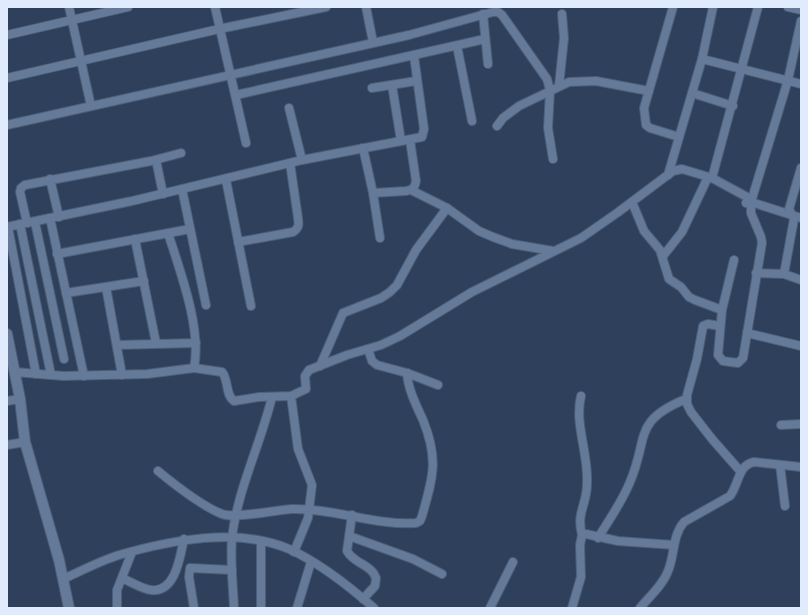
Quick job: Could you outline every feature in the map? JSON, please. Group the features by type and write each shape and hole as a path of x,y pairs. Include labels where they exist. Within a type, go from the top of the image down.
{"street":[{"path":"69,7 91,106"},
{"path":"7,35 128,7"},
{"path":"215,7 246,143"},
{"path":"7,78 220,29 326,7"},
{"path":"366,7 372,42"},
{"path":"673,7 644,108 646,125 657,131 679,137"},
{"path":"668,175 702,58 713,7"},
{"path":"662,256 682,232 710,177 733,106 758,7"},
{"path":"788,7 801,10"},
{"path":"7,125 372,42 409,35 482,14 498,12 502,15 543,73 550,90 548,128 553,159"},
{"path":"482,14 488,64"},
{"path":"559,86 564,38 562,14"},
{"path":"748,203 798,46 801,21"},
{"path":"236,95 485,39"},
{"path":"457,46 472,121"},
{"path":"36,374 8,227 226,180 302,160 422,137 424,133 416,81 414,56"},
{"path":"702,58 801,84"},
{"path":"372,88 416,81"},
{"path":"497,126 503,118 519,106 559,86 576,81 596,81 649,91"},
{"path":"392,85 401,141"},
{"path":"692,93 733,106"},
{"path":"289,108 302,160"},
{"path":"410,140 416,181 411,190"},
{"path":"363,148 373,193 380,238"},
{"path":"64,359 27,223 20,192 21,188 34,182 156,160 181,153"},
{"path":"156,160 163,194"},
{"path":"238,242 297,230 299,226 290,163"},
{"path":"784,274 794,223 793,215 789,209 801,168"},
{"path":"15,372 84,376 122,375 194,368 222,372 227,380 230,396 234,401 259,397 272,398 291,396 306,389 306,372 400,336 472,292 581,238 677,169 710,177 747,197 751,213 761,237 747,333 741,361 738,363 724,361 718,355 722,310 734,260"},
{"path":"50,179 59,217"},
{"path":"226,180 251,306"},
{"path":"182,189 206,305"},
{"path":"373,193 411,190 447,208 479,231 512,244 553,251"},
{"path":"632,202 644,230 662,256 668,279 681,287 689,297 722,310"},
{"path":"748,203 801,218"},
{"path":"320,366 343,313 381,298 397,285 416,250 447,208"},
{"path":"50,218 84,376"},
{"path":"27,223 51,375"},
{"path":"58,254 190,229"},
{"path":"168,233 188,303 196,343 194,368"},
{"path":"135,239 156,343"},
{"path":"756,273 784,274 801,280"},
{"path":"66,293 144,281"},
{"path":"106,287 122,375"},
{"path":"720,326 708,324 703,326 697,359 686,399 691,412 741,472"},
{"path":"747,333 801,346"},
{"path":"7,334 20,399 25,442 63,579 69,608"},
{"path":"117,345 196,343"},
{"path":"368,349 374,363 407,373 438,385"},
{"path":"158,471 178,488 223,515 237,515 275,510 310,510 410,523 420,521 433,475 433,449 409,385 407,373"},
{"path":"291,396 298,449 312,485 308,518 294,552"},
{"path":"572,608 580,586 580,545 582,535 580,513 588,484 584,439 578,414 581,396"},
{"path":"234,608 232,538 237,515 272,398"},
{"path":"7,401 20,399"},
{"path":"598,538 630,481 646,427 664,410 686,399"},
{"path":"781,425 801,424"},
{"path":"7,445 25,442"},
{"path":"640,608 665,578 672,560 678,529 684,522 730,496 741,472 748,463 754,462 801,467"},
{"path":"780,465 785,506"},
{"path":"352,515 347,551 348,554 370,568 376,578 375,586 363,599"},
{"path":"582,535 586,534 598,538 618,541 674,545"},
{"path":"349,536 413,559 442,574"},
{"path":"63,579 118,556 184,539 232,538 261,541 294,552 312,562 363,599 371,607"},
{"path":"122,578 150,590 160,589 169,583 175,572 184,539"},
{"path":"261,541 261,608"},
{"path":"117,608 117,590 132,552"},
{"path":"297,608 312,562"},
{"path":"490,608 513,562"},
{"path":"194,608 189,577 190,568 232,570"}]}
